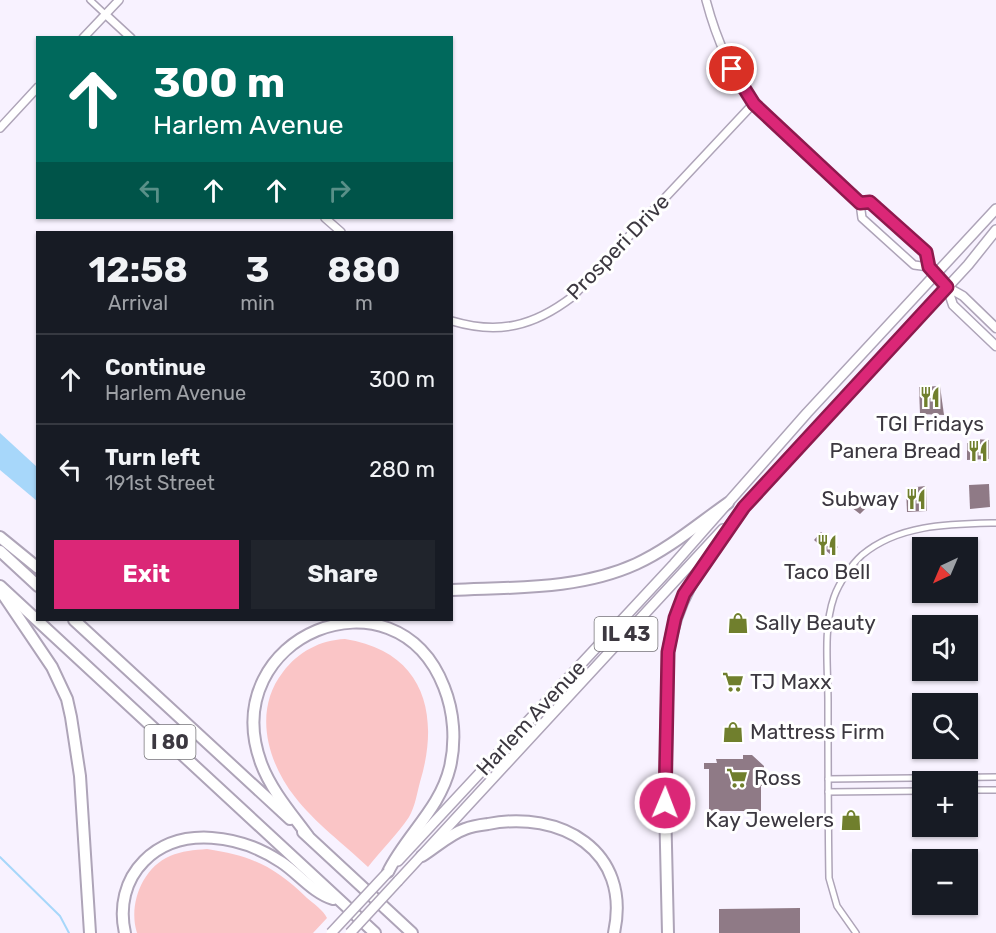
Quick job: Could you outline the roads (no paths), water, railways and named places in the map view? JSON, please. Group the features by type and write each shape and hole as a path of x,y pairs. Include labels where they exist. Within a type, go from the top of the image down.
{"highway":[{"path":"453,591 561,584 602,577 638,563 657,552 728,503"},
{"path":"669,933 665,803 669,644 684,594 744,507"},
{"path":"0,537 36,566"},
{"path":"0,551 36,584"},
{"path":"0,588 52,666 67,699 80,776 90,933"},
{"name":"I 80","path":"0,588 375,933"},
{"name":"I 80","path":"75,621 412,933"},
{"path":"308,836 274,789 261,763 254,722 259,690 276,659 306,633 340,623 367,623 381,626 415,645 436,669 449,702 453,734 449,770 438,799 398,852 388,872"},
{"path":"422,856 465,829 508,820 545,823 569,831 592,847 611,877 615,889 614,933"},
{"path":"125,933 123,903 135,871 156,850 183,839 210,838 250,846 279,860 324,896 339,900"}],"main road":[{"name":"Harlem Avenue","path":"331,933 674,564 901,309 936,275 996,209"},
{"name":"Harlem Avenue","path":"350,933 947,287 996,230"},
{"path":"936,275 947,287 963,296 996,328"},
{"path":"947,287 953,305 996,346"}],"street":[{"path":"90,0 129,36"},
{"path":"85,36 118,0"},
{"path":"706,0 722,49 743,89 754,104 860,203 862,218 914,265 929,267"},
{"path":"0,128 36,89"},
{"name":"Prosperi Drive","path":"453,321 483,327 516,326 537,320 564,304 754,104"},
{"path":"860,203 870,202 926,252 929,267 936,275"},
{"path":"326,219 340,231"},
{"path":"856,933 837,906 829,878 829,630 834,598 847,574 861,556 903,532 950,524 996,523"},
{"path":"828,779 996,777"},
{"path":"978,790 996,790"},
{"path":"828,792 912,791"}],"water":[{"path":"0,433 36,466 36,500 0,470"}],"waterway":[{"path":"0,857 60,916 69,933"}],"place":[{"name":"TGI Fridays","path":"930,397"},
{"name":"Panera Bread","path":"978,451"},
{"name":"Subway","path":"916,499"},
{"name":"Taco Bell","path":"827,545"},
{"name":"Sally Beauty","path":"738,623"},
{"name":"TJ Maxx","path":"733,682"},
{"name":"Mattress Firm","path":"733,732"},
{"name":"Ross","path":"737,778"},
{"name":"Kay Jewelers","path":"851,820"}]}
